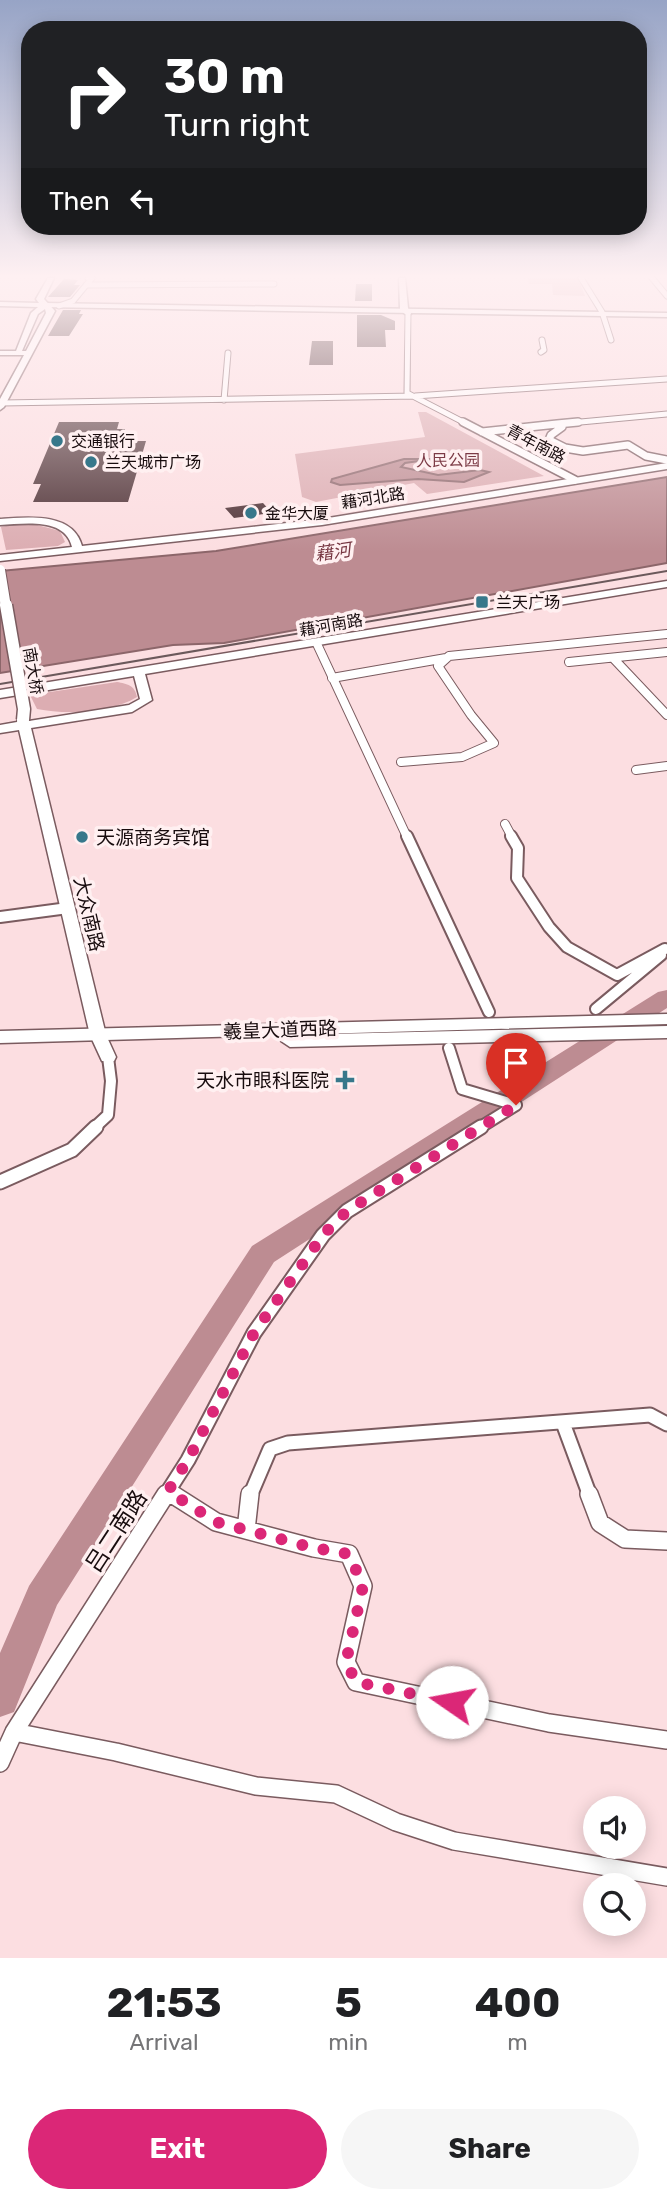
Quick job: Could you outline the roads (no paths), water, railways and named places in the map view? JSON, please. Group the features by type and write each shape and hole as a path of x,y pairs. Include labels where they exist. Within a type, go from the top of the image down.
{"main road":[{"path":"1,405 20,369"},
{"name":"藉河北路","path":"0,556 319,519 667,463"},
{"path":"0,522 51,523 73,534 78,549"},
{"name":"南大桥","path":"0,570 24,709 24,723"},
{"name":"藉河南路","path":"0,694 317,644 667,584"},
{"name":"南大桥","path":"0,624 24,723"},
{"path":"0,729 24,723 132,708 146,700 139,673"},
{"name":"大众南路","path":"24,723 103,1046"},
{"path":"554,1029 667,1019"},
{"path":"554,1029 628,1034 667,1032"},
{"name":"羲皇大道西路","path":"0,1047 103,1046 554,1029"},
{"name":"羲皇大道西路","path":"0,1037 103,1046"}],"street":[{"path":"224,400 227,369"},
{"path":"407,369 407,393 415,396"},
{"path":"1,405 415,396 667,379"},
{"name":"青年南路","path":"415,396 573,479"},
{"path":"482,432 667,414"},
{"path":"557,424 562,427 551,435 549,440 565,448 591,451 628,445 646,456 667,463"},
{"path":"332,678 447,658 667,634"},
{"path":"317,644 489,1012"},
{"path":"569,662 667,652"},
{"path":"612,657 667,715"},
{"path":"401,762 469,755 484,751 494,744 474,724 438,666 447,658"},
{"path":"636,769 667,766"},
{"path":"505,824 518,848 517,878 549,927 567,947 617,975 666,948"},
{"path":"0,917 68,908"},
{"path":"596,1009 658,960 666,948"},
{"path":"0,1182 72,1150 108,1115 111,1081 103,1046"},
{"name":"吕二南路","path":"0,1763 15,1732 188,1460 254,1333 323,1235 347,1211 511,1104 462,1088 449,1048"},
{"path":"246,1530 250,1495 270,1449 288,1443 650,1415 667,1424"},
{"path":"564,1423 600,1523 625,1539 667,1541"},
{"path":"168,1491 216,1522 314,1548 349,1554 363,1586 346,1662 356,1682 549,1723 667,1740"},
{"path":"15,1732 116,1752 256,1786 336,1794 396,1822 454,1841 667,1877"}],"water":[{"path":"404,459 433,459 405,463 401,467 438,475 480,470 489,472 464,482 418,479 340,485 331,482 332,479"},
{"name":"藉河","path":"667,477 667,563 224,643 173,645 0,673 0,571 216,551"}],"waterway":[{"path":"0,1699 42,1597 263,1254 667,997"}],"tram line":[{"path":"0,684 667,571"}],"place":[{"name":"交通银行","path":"57,441"},
{"name":"兰天城市广场","path":"91,462"},
{"name":"金华大厦","path":"251,513"},
{"name":"兰天广场","path":"482,602"},
{"name":"天源商务宾馆","path":"82,837"},
{"name":"天水市眼科医院","path":"345,1080"}],"park label":[{"name":"人民公园","path":"448,460"}]}
